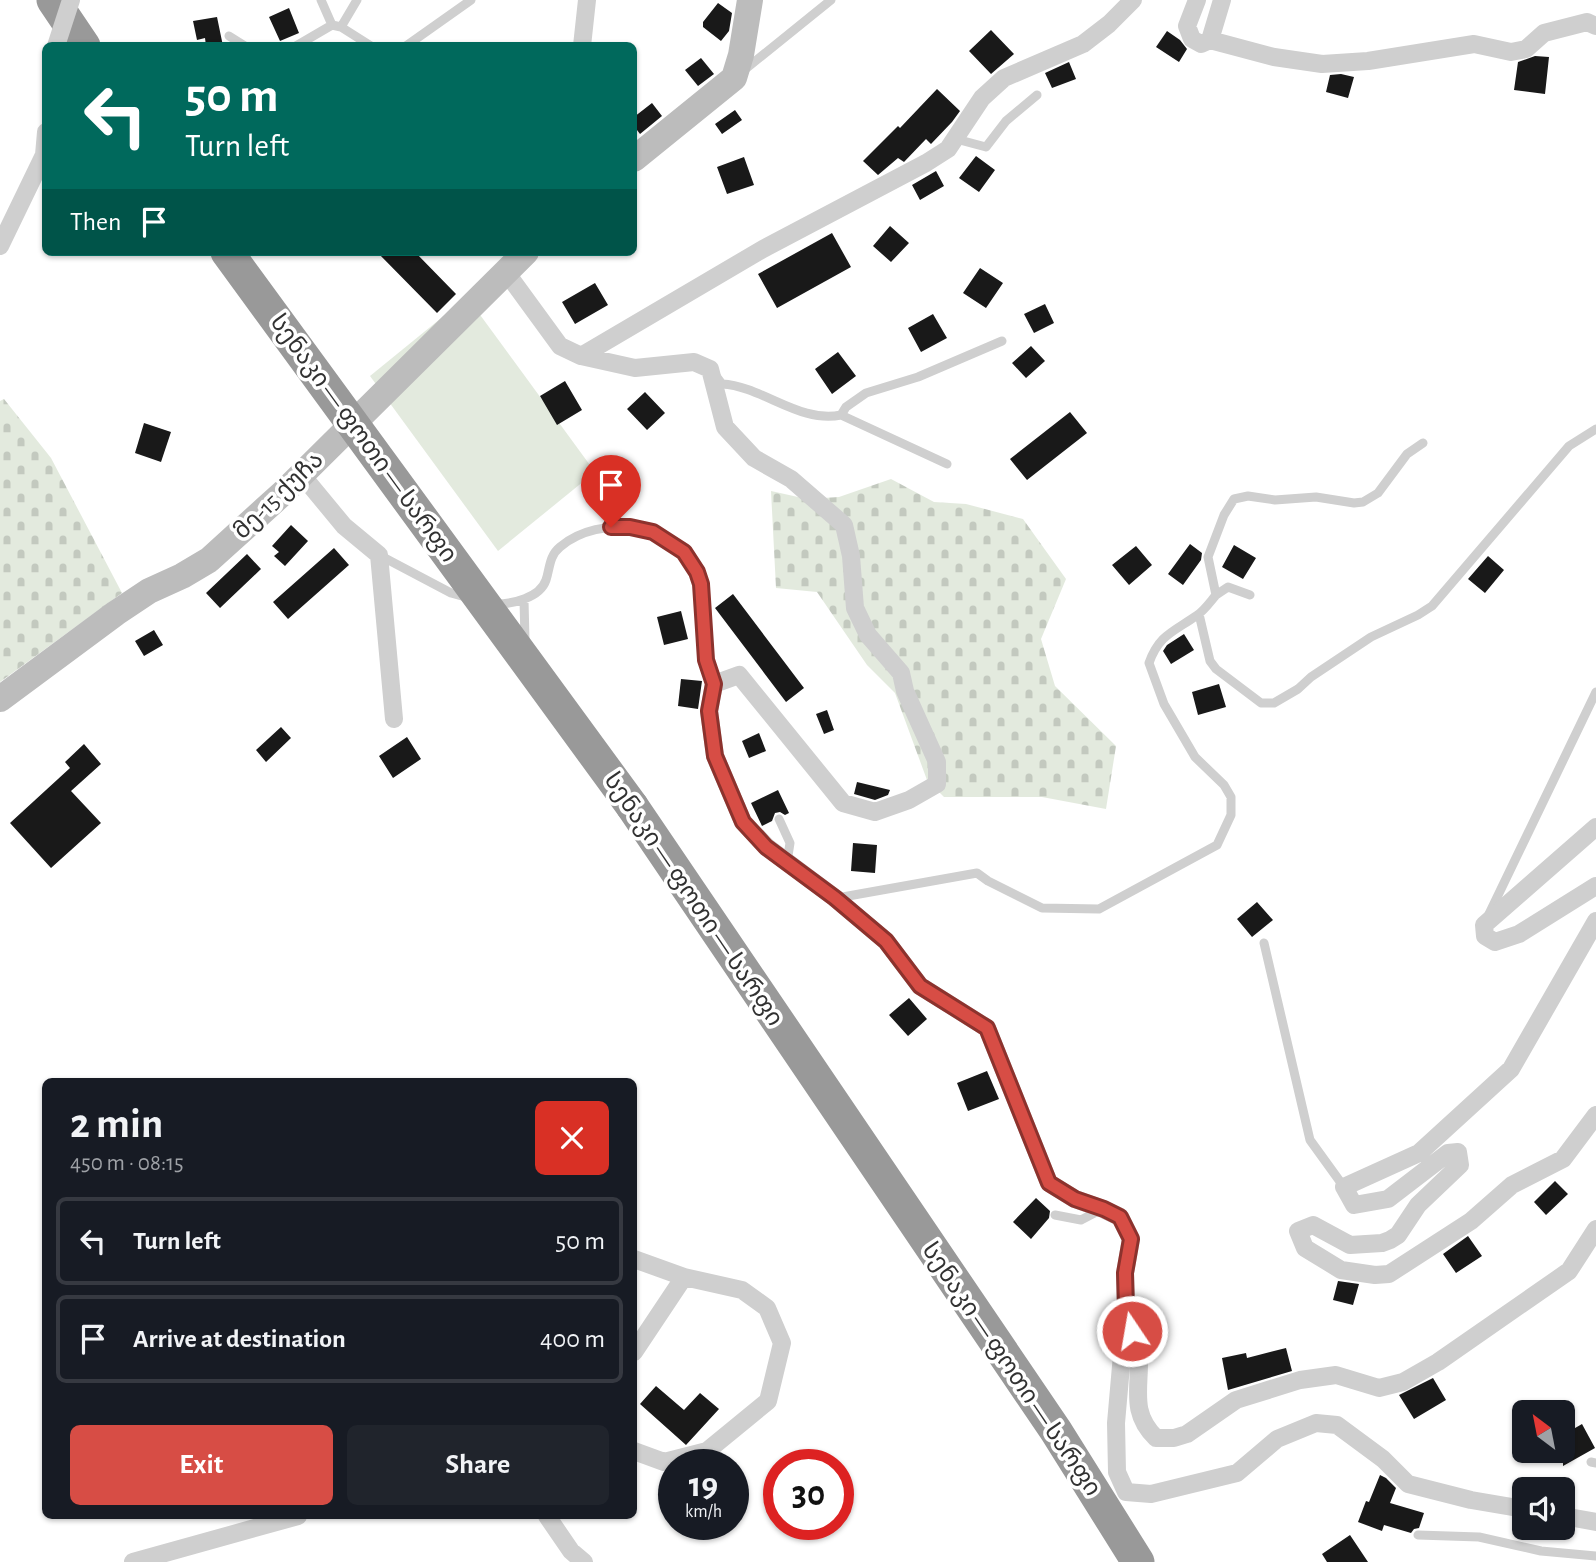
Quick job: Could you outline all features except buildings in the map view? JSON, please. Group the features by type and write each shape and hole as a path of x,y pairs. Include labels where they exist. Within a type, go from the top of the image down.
{"highway":[{"path":"53,0 81,42"},
{"name":"სენაკი — ფოთი — სარფი","path":"230,256 632,806 1056,1431 1138,1562"}],"street":[{"path":"57,42 71,0"},
{"path":"582,42 587,0"},
{"path":"637,157 734,78 741,55 750,0"},
{"path":"581,356 763,249 948,149 982,98 1004,78 1083,44 1109,24 1133,0"},
{"path":"1197,0 1187,26 1192,40 1201,44 1210,40 1274,57 1322,64 1368,61 1474,44 1511,52 1526,49 1544,33 1587,22 1596,26"},
{"path":"1210,40 1222,0"},
{"path":"0,246 42,159"},
{"name":"მე-15 ქუჩა","path":"0,699 116,612 209,560 301,474 522,256"},
{"path":"506,272 560,346 581,356 635,368 694,362 710,369 725,427 754,458 791,479 844,525 851,556 855,608 868,635 901,673 905,691 937,762 937,784 909,800 875,812 843,803 739,675 714,684 709,711 715,756 743,822 766,847 835,898 886,941 920,986 987,1028 1049,1183 1075,1199 1120,1217 1131,1239 1125,1273 1126,1309 1116,1423 1117,1472 1126,1492 1151,1494 1237,1473 1277,1439 1316,1423 1338,1425 1383,1459 1408,1484 1512,1507"},
{"path":"301,474 344,526 379,555 394,719"},
{"path":"1596,827 1484,925 1485,936 1495,942 1519,934 1596,886"},
{"path":"1596,921 1511,1069 1419,1153 1344,1188 1354,1205 1388,1199 1443,1156 1458,1152 1461,1165 1418,1205 1398,1235 1390,1240 1354,1245 1313,1225 1298,1231 1305,1248 1341,1270 1375,1275 1389,1274 1471,1222 1512,1185 1563,1159 1596,1115"},
{"path":"1126,1309 1139,1353 1137,1409 1145,1427 1156,1438 1174,1438 1187,1434 1236,1399 1300,1380 1336,1375 1379,1388 1403,1382 1438,1362 1569,1271 1596,1229"},
{"path":"637,1260 684,1277 743,1290 767,1308 782,1343 768,1401 707,1451 664,1462 637,1452"},
{"path":"637,1348 684,1277"},
{"path":"1575,1518 1596,1522"},
{"path":"133,1562 287,1519"},
{"path":"549,1519 572,1551 584,1562"}],"lane":[{"path":"321,0 336,26 364,42"},
{"path":"304,42 336,26 357,0"},
{"path":"412,42 471,0"},
{"path":"734,78 831,0"},
{"path":"229,36 239,42"},
{"path":"956,139 986,147 1006,121 1037,95"},
{"path":"841,415 846,407 866,393 918,377 1002,341"},
{"path":"710,369 722,384 735,385 829,418 841,415 947,464"},
{"path":"1199,614 1210,662 1261,703 1274,703 1371,637 1432,607 1569,446 1596,429"},
{"path":"1216,595 1208,557 1224,515 1234,499 1248,496 1275,500 1316,497 1363,502 1378,493 1407,454 1423,443"},
{"path":"379,555 451,593 486,603 512,604 524,600 545,584 551,557 579,534 611,527 630,527 653,532 684,552 697,572 701,584 706,660 714,684"},
{"path":"835,898 977,873 1042,908 1099,909 1217,845 1231,815 1231,797 1224,785 1195,757 1164,704 1149,663 1162,639 1172,629 1199,614 1216,595 1228,587 1250,595"},
{"path":"509,664 525,643 524,600"},
{"path":"1484,925 1596,692"},
{"path":"779,819 790,843 787,862"},
{"path":"1264,943 1310,1140 1344,1188"},
{"path":"1055,1215 1081,1220 1104,1209"},
{"path":"1418,1535 1479,1537 1541,1551 1596,1556"}],"green space":[{"path":"467,297 595,472 498,551 370,376"},
{"path":"4,399 51,458 122,593 0,682 0,401"},
{"path":"891,479 934,502 966,504 1023,519 1066,579 1041,639 1055,686 1116,746 1106,809 1042,797 944,797 927,780 895,693 867,665 817,592 776,588 771,491 807,499 839,497"}],"route":[{"path":"611,527 630,527 653,532 684,552 697,572 701,584 706,660 714,684 709,711 715,756 743,822 766,847 835,898 886,941 920,986 987,1028 1049,1183 1075,1199 1120,1217 1131,1239 1125,1273 1126,1309 1132,1331"}]}
